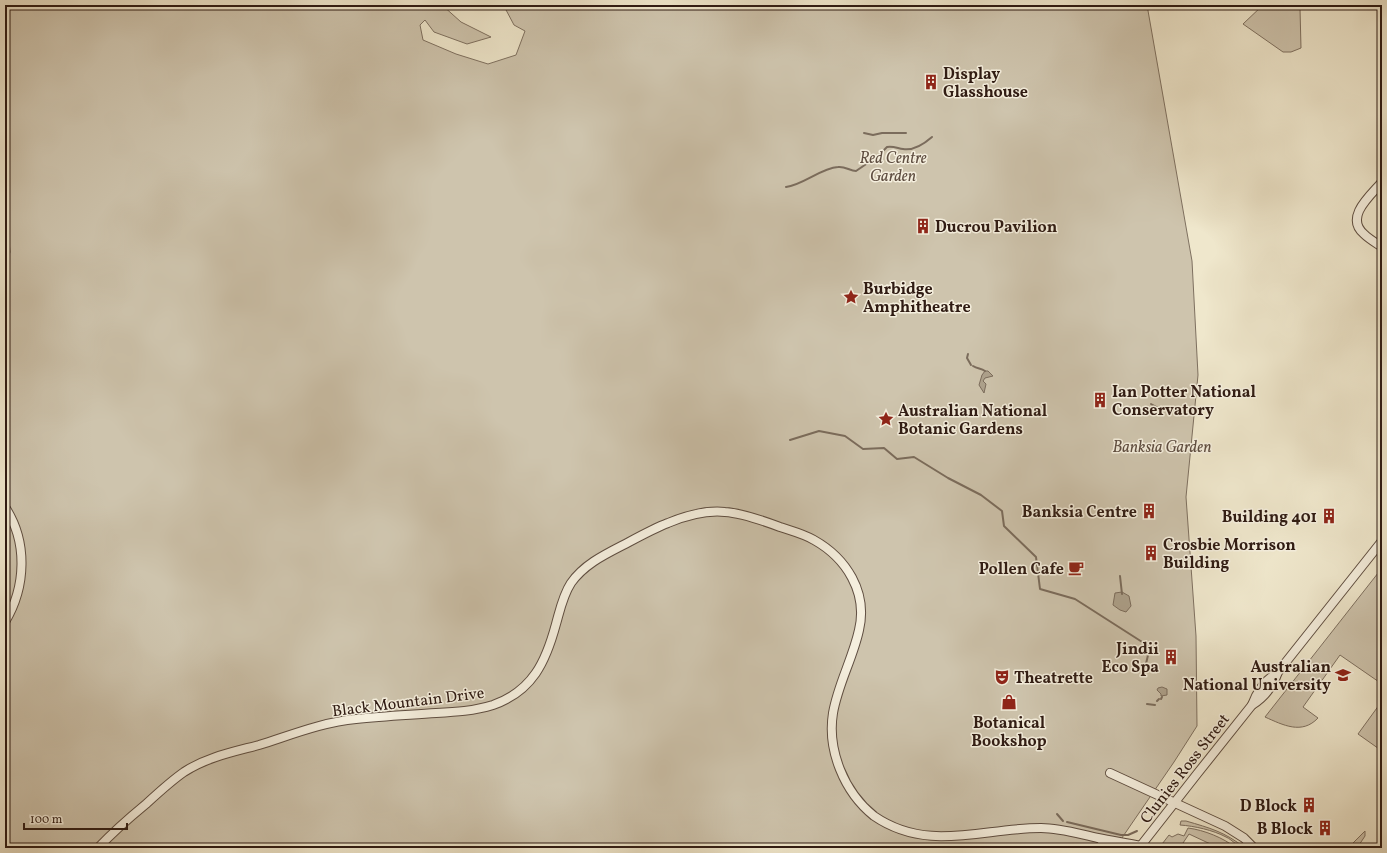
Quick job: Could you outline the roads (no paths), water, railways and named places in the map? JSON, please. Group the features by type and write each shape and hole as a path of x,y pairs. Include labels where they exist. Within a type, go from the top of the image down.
{"street":[{"path":"1382,182 1360,208 1357,219 1363,233 1382,247"},
{"path":"5,507 14,523 18,536 21,549 22,566 20,586 5,622"},
{"name":"Black Mountain Drive","path":"98,848 110,835 181,774 199,763 220,755 334,722 354,719 466,711 487,707 504,700 522,688 534,677 542,664 550,646 561,604 567,591 582,570 594,561 670,522 704,513 725,512 777,526 810,537 836,555 851,575 857,589 860,602 860,628 837,695 833,716 833,737 835,754 840,771 860,803 874,816 894,828 916,836 942,839 960,838 1016,830 1043,828 1065,831 1140,847"},
{"name":"Clunies Ross Street","path":"1140,847 1252,705 1260,700 1274,682 1278,672 1382,541"},
{"path":"1110,773 1225,826 1244,838 1254,848"},
{"name":"Black Mountain Drive","path":"1098,838 1108,846 1116,848"}],"waterway":[{"path":"864,133 873,135 882,133 906,133"},
{"path":"786,187 792,186 832,168 841,167 856,171 878,156 887,147 911,149 932,137"},
{"path":"968,354 967,358 971,365"},
{"path":"973,366 985,371"},
{"path":"1151,404 1160,409 1171,408 1177,411"},
{"path":"790,440 819,431 845,436 863,449 884,448 897,459 914,457 948,478 981,495 1002,511 1004,526 1036,557 1040,589 1075,599 1150,647 1143,676"},
{"path":"1120,576 1122,594"},
{"path":"1147,704 1155,705"},
{"path":"1057,814 1063,821"},
{"path":"1067,822 1121,835 1128,835 1137,831"}],"place":[{"name":"Display Glasshouse","path":"931,82"},
{"name":"Ducrou Pavilion","path":"923,226"},
{"name":"Burbidge Amphitheatre","path":"851,297"},
{"name":"Ian Potter National Conservatory","path":"1100,400"},
{"name":"Australian National Botanic Gardens","path":"886,419"},
{"name":"Banksia Centre","path":"1149,511"},
{"name":"Building 401","path":"1329,516"},
{"name":"Crosbie Morrison Building","path":"1151,553"},
{"name":"Pollen Cafe","path":"1076,568"},
{"name":"Jindii Eco Spa","path":"1171,657"},
{"name":"Australian National University","path":"1343,675"},
{"name":"Theatrette","path":"1002,677"},
{"name":"Botanical Bookshop","path":"1009,702"},
{"name":"D Block","path":"1309,805"},
{"name":"B Block","path":"1325,828"}],"park label":[{"name":"Red Centre Garden","path":"893,166"},
{"name":"Banksia Garden","path":"1162,446"}]}
